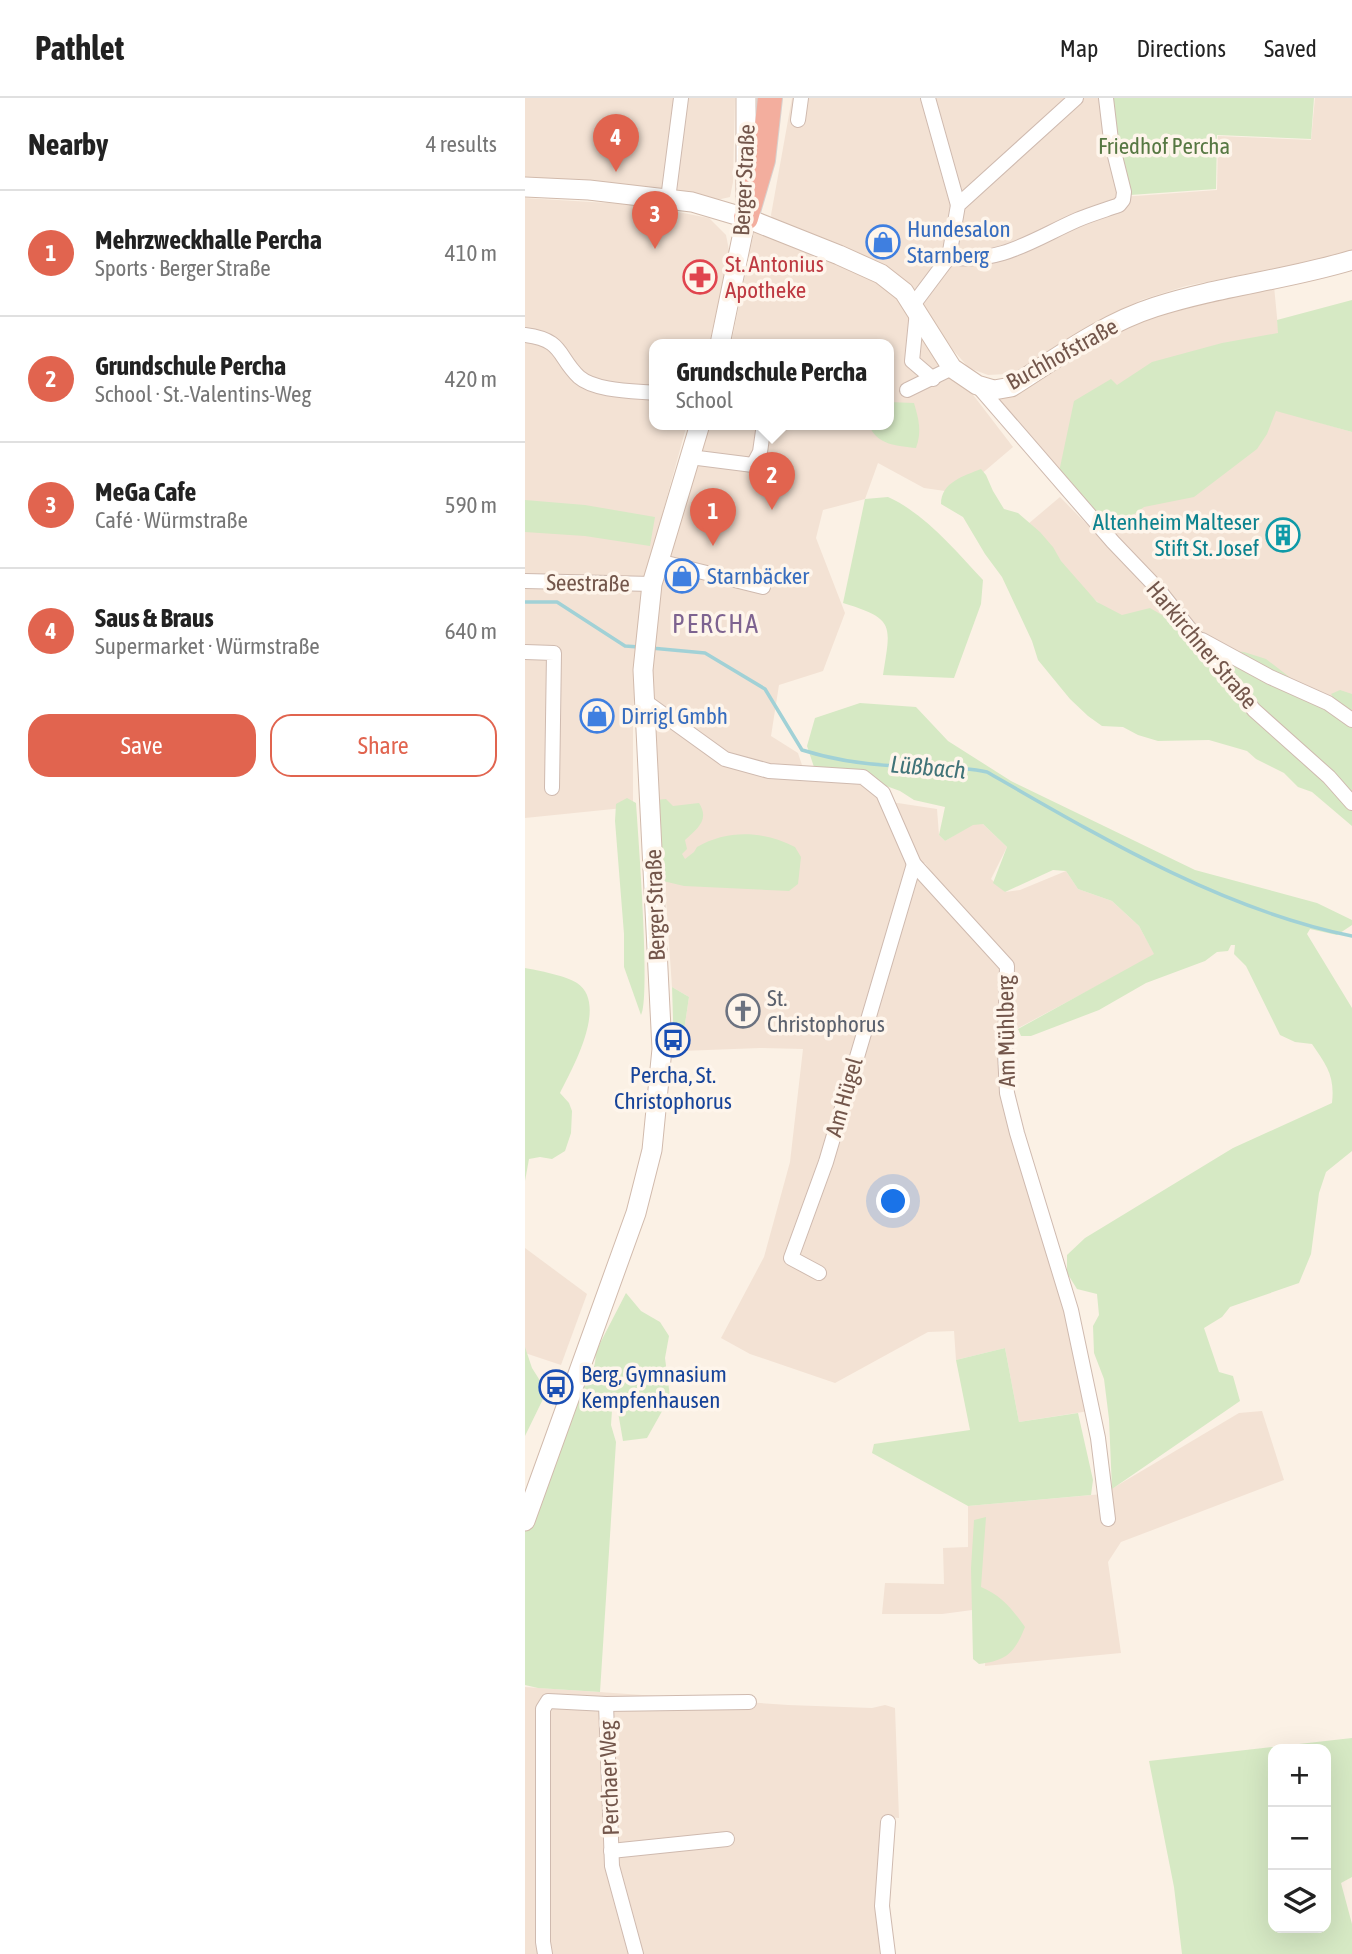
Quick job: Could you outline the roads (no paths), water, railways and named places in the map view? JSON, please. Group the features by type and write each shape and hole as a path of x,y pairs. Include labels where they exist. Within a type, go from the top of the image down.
{"highway":[{"path":"746,218 763,160 770,98"}],"main road":[{"name":"Berger Straße","path":"721,339 746,218 746,98"},
{"name":"Buchhofstraße","path":"525,187 589,190 692,202 746,218 881,274 904,292 952,368 977,386 994,390 1011,387 1115,322 1153,307 1203,293 1352,260"},
{"name":"Berger Straße","path":"525,1521 636,1213 652,1150 662,1049 643,670 644,643 652,584 698,430"}],"street":[{"path":"668,200 681,98"},
{"path":"799,120 801,98"},
{"path":"928,98 958,205 949,257 915,308 912,361 907,390 952,368"},
{"path":"958,205 1076,98"},
{"path":"949,257 969,261 992,258 1041,239 1077,220 1119,205 1124,192 1111,140 1106,98"},
{"path":"525,334 541,337 560,350 579,377 594,386 649,392"},
{"path":"912,361 933,379"},
{"name":"Harkirchner Straße","path":"977,386 1198,638 1254,710 1329,777 1352,803"},
{"path":"690,457 754,465 760,453 763,430"},
{"path":"659,561 763,587"},
{"name":"Seestraße","path":"525,581 652,584"},
{"path":"1198,638 1270,677 1328,702 1352,720"},
{"path":"525,652 554,653 552,788"},
{"name":"Am Mühlberg","path":"646,702 725,759 769,771 863,777 883,793 914,864 1007,966 1007,1093 1071,1310 1098,1438 1108,1519"},
{"name":"Am Hügel","path":"819,1273 791,1258 826,1162 914,864"},
{"path":"545,1954 543,1709 548,1701 606,1704 749,1702"},
{"name":"Perchaer Weg","path":"606,1704 612,1867 636,1954"},
{"path":"888,1822 882,1906 888,1954"},
{"name":"Perchaer Weg","path":"611,1851 727,1839"}],"waterway":[{"name":"Lüßbach","path":"525,602 557,602 625,646 639,647"},
{"name":"Lüßbach","path":"651,648 705,653 765,689 802,750 863,763 987,772 1163,869 1256,909 1352,936"}],"place":[{"name":"Saus & Braus","path":"616,172"},
{"name":"Hundesalon Starnberg","path":"883,242"},
{"name":"MeGa Cafe","path":"655,249"},
{"name":"St. Antonius Apotheke","path":"700,277"},
{"name":"Grundschule Percha","path":"772,510"},
{"name":"Altenheim Malteser Stift St. Josef","path":"1283,535"},
{"name":"Mehrzweckhalle Percha","path":"713,546"},
{"name":"Starnbäcker","path":"682,576"},
{"name":"Dirrigl Gmbh","path":"597,716"},
{"name":"St. Christophorus","path":"743,1011"},
{"name":"Percha, St. Christophorus","path":"673,1040"},
{"name":"Berg, Gymnasium Kempfenhausen","path":"556,1387"}],"district":[{"name":"PERCHA","path":"716,624"}],"park label":[{"name":"Friedhof Percha","path":"1164,146"}]}
